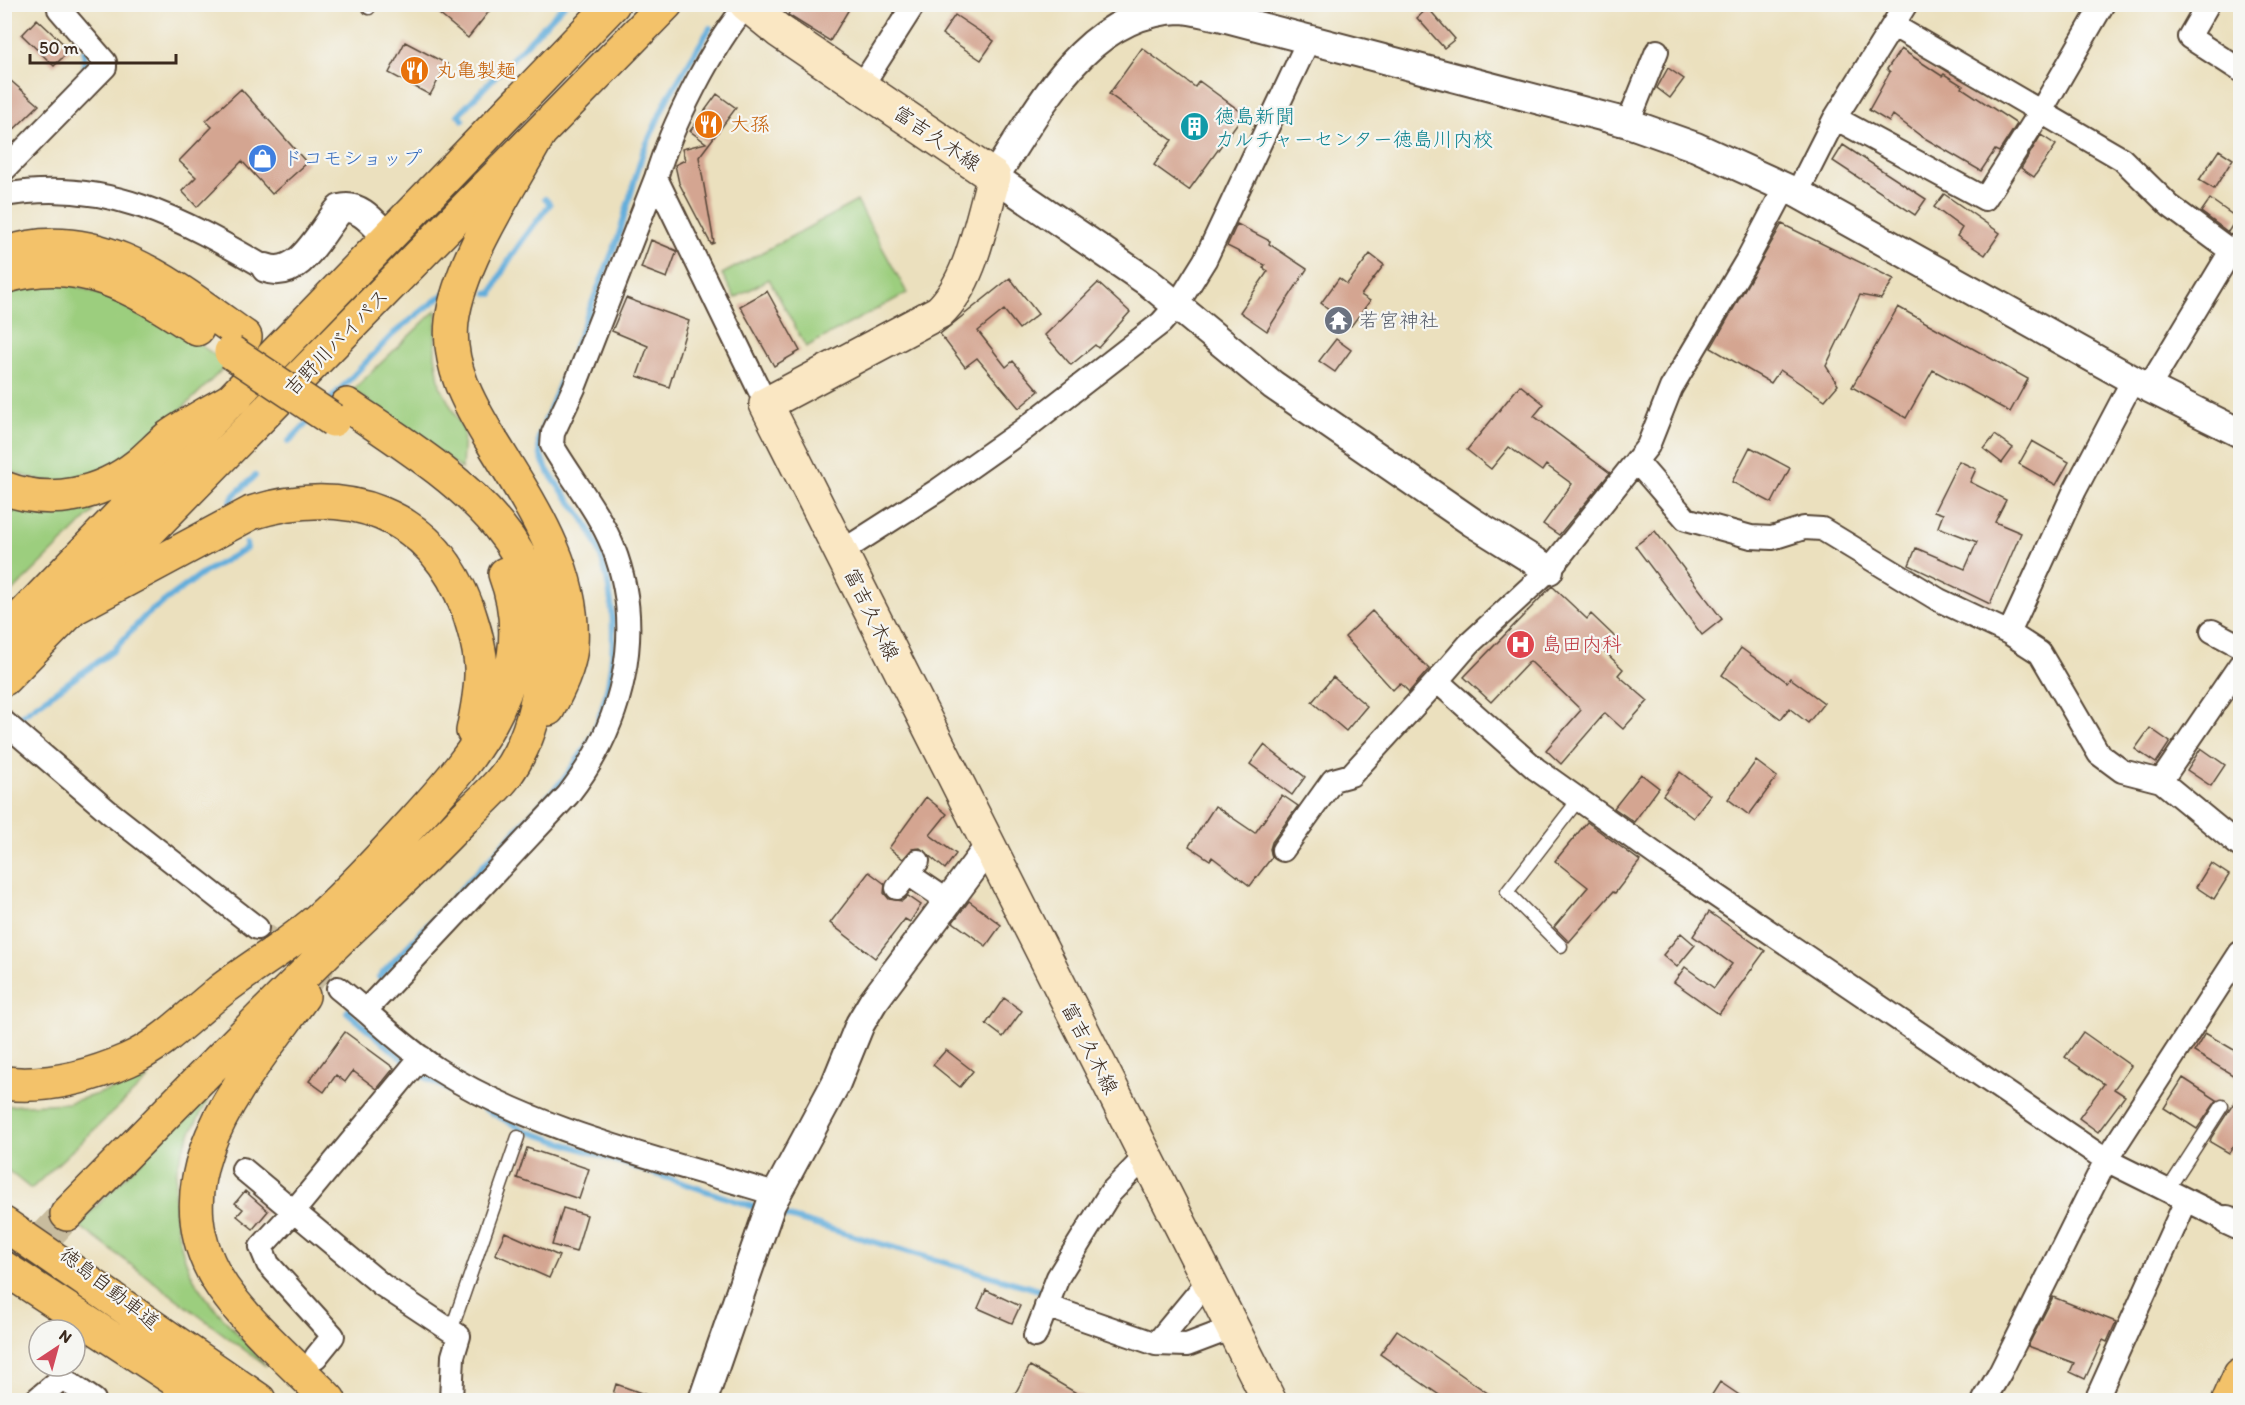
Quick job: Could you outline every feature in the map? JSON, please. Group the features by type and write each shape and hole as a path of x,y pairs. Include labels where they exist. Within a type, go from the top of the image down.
{"main road":[{"name":"吉野川バイパス","path":"4,635 613,4"},
{"name":"吉野川バイパス","path":"4,679 666,4"},
{"name":"富吉久木線","path":"747,5 779,31 994,177 963,280 952,299 939,312 766,404 1269,1401"},
{"path":"4,1083 49,1084 90,1075 130,1059 177,1028 220,992 335,924 416,868 505,776 560,686 571,646 569,606 562,575 548,538 466,400 454,359 452,323 459,289 474,252 538,136"},
{"path":"4,254 55,244 91,248 133,264 165,280 238,344"},
{"path":"4,277 28,269 81,270 122,284 238,344 340,412 467,491 501,527 522,560 533,588 543,644 537,705 528,739"},
{"path":"4,488 25,496 53,498 104,486 139,465 169,438 236,397"},
{"path":"58,1208 260,1017 335,924 393,845 462,767 481,741 498,708 516,647 516,618 512,593 505,573 477,529 456,508 340,412"},
{"path":"74,608 218,529 251,513 280,504 310,501 341,503 368,507 390,516 413,530 448,568 462,595 479,646 480,692 472,736 462,767"},
{"path":"329,1401 223,1287 208,1257 197,1223 197,1186 204,1152 219,1117 335,924"},
{"name":"徳島自動車道","path":"4,1204 211,1386"},
{"name":"徳島自動車道","path":"4,1224 211,1386 259,1401"},
{"path":"4,1268 211,1386"},
{"path":"2229,1401 2241,1375"}],"street":[{"path":"4,170 105,67 105,62 59,9 60,4"},
{"path":"861,87 914,4"},
{"path":"1283,850 1334,780 1351,775 1469,644 1549,570 1648,446 1671,387 1906,4"},
{"path":"1835,118 1984,199 2041,111 2103,4"},
{"path":"2208,4 2189,37 2241,70"},
{"path":"366,1010 568,795 592,761 618,701 624,678 628,623 619,567 604,528 552,445 553,433 574,388 656,178 665,147 731,24 747,5"},
{"path":"1549,570 1472,522 1273,385 1148,282 994,177 1068,68 1088,45 1117,26 1144,16 1179,9 1219,16 1628,123 1696,147 1791,191 2141,384 2241,433"},
{"path":"1894,26 2122,159 2170,206 2237,248 2141,384 2075,490 2009,633"},
{"path":"841,552 938,490 1023,430 1161,323 1177,305 1205,260 1309,39"},
{"path":"1628,123 1657,51"},
{"path":"656,178 766,404"},
{"path":"4,195 52,189 78,190 127,201 202,231 275,272 293,267 339,209 356,208 388,238"},
{"path":"1636,461 1686,519 1751,537 1772,538 1804,528 1822,529 1939,600 2009,633 2040,653 2100,754 2122,771 2161,781 2241,846"},
{"path":"2212,631 2241,646"},
{"path":"2161,781 2241,665"},
{"path":"1437,681 1536,769 2106,1160 2234,1223"},
{"path":"4,722 109,812 257,928"},
{"path":"703,1401 770,1206 836,1083 860,1024 873,1002 988,848"},
{"path":"908,875 948,901"},
{"path":"1984,1401 2033,1309 2106,1160 2241,953"},
{"path":"338,988 366,1010 414,1065 504,1106 770,1206"},
{"path":"316,1357 333,1336 268,1264 261,1247 293,1212 414,1065"},
{"path":"1035,1336 1058,1277 1110,1193 1145,1157"},
{"path":"243,1169 382,1285 459,1336 453,1356 451,1401"},
{"path":"2096,1401 2177,1196"},
{"path":"1156,1344 1208,1281"},
{"path":"1046,1306 1156,1344 1187,1345 1232,1328"},
{"path":"36,1401 62,1378 94,1401"}],"lane":[{"path":"1562,946 1507,892 1579,799"},
{"path":"2177,1196 2222,1106"},
{"path":"451,1331 518,1137"}],"green space":[{"path":"857,201 907,293 806,347 769,279 735,298 722,274"},
{"path":"33,282 67,283 149,310 228,364 162,428 106,471 79,481 57,482 36,479 5,469 4,295"},
{"path":"436,310 435,355 440,386 464,431 462,469 353,390"},
{"path":"5,505 27,512 47,514 57,514 89,506 93,512 5,599"},
{"path":"149,1078 31,1189 5,1168 5,1106 68,1103"},
{"path":"203,1098 207,1102 184,1146 176,1174 175,1203 178,1234 187,1263 200,1289 266,1366 78,1225"}],"building":[{"path":"427,4 495,4 468,38"},
{"path":"793,4 852,4 830,41 788,15"},
{"path":"1428,8 1455,39 1444,48 1417,18"},
{"path":"955,15 994,41 981,60 942,34"},
{"path":"37,19 70,50 54,66 22,35"},
{"path":"405,42 447,64 430,95 389,73"},
{"name":"徳島新聞 カルチャーセンター徳島川内校","path":"1142,48 1195,87 1199,81 1244,114 1189,190 1154,165 1172,140 1109,94"},
{"path":"1901,49 1942,76 1944,74 1963,86 1962,88 2017,124 1999,152 1995,150 1981,171 1921,136 1893,115 1889,122 1869,110 1890,72 1887,69"},
{"path":"1668,68 1684,79 1670,98 1657,88"},
{"path":"4,75 39,105 4,139"},
{"path":"241,89 307,163 272,194 242,161 197,207 182,191 196,177 179,161 212,127 206,121"},
{"path":"717,94 736,108 699,157 714,243 711,244 679,183 675,165 685,160 682,149 706,143 690,131"},
{"path":"2041,135 2056,145 2034,177 2021,168"},
{"path":"1843,145 1926,199 1915,215 1833,161"},
{"path":"2219,150 2233,159 2214,189 2199,180"},
{"path":"1944,194 2000,233 1985,255 1957,236 1962,228 1934,207"},
{"path":"2210,199 2237,218 2228,232 2201,212"},
{"path":"1237,224 1270,241 1269,244 1307,269 1267,331 1240,312 1268,271 1263,268 1265,265 1227,246"},
{"path":"1782,224 1894,279 1881,299 1860,295 1826,366 1838,385 1825,400 1780,370 1771,383 1711,348"},
{"path":"651,240 677,251 667,278 641,268"},
{"path":"1370,254 1384,265 1361,295 1370,301 1351,326 1321,303 1339,278 1347,284"},
{"path":"1010,278 1038,314 1019,329 1004,310 978,331 1006,367 1013,361 1039,391 1019,408 977,358 965,367 940,334"},
{"path":"1098,283 1130,312 1098,348 1095,345 1071,365 1045,335"},
{"path":"767,291 800,351 774,366 740,306"},
{"path":"626,298 689,321 669,387 637,376 648,346 612,331"},
{"path":"1898,307 2028,379 2010,412 1933,370 1906,418 1852,387"},
{"path":"1336,339 1351,350 1335,372 1319,361"},
{"path":"1520,385 1544,404 1534,416 1610,473 1559,535 1543,524 1572,484 1546,465 1542,471 1509,447 1491,469 1467,450"},
{"path":"1995,435 2013,448 2002,463 1984,449"},
{"path":"2032,441 2069,462 2056,485 2019,464"},
{"path":"1750,447 1790,468 1772,503 1732,482"},
{"path":"1959,461 1976,469 1970,482 2006,500 1995,522 2021,533 1990,604 1909,565 1916,548 1965,569 1977,542 1938,527 1943,514 1934,511"},
{"path":"1655,531 1722,619 1702,635 1635,546"},
{"path":"1552,586 1587,619 1591,614 1615,637 1603,650 1623,669 1618,675 1648,701 1623,729 1605,713 1561,764 1546,750 1581,710 1530,661 1491,702 1464,677"},
{"path":"1372,611 1429,669 1409,692 1400,683 1393,690 1345,637"},
{"path":"1741,648 1787,682 1790,678 1824,703 1808,723 1789,708 1781,719 1722,675"},
{"path":"1333,677 1367,706 1346,731 1312,702"},
{"path":"2150,728 2170,742 2156,763 2135,749"},
{"path":"1264,745 1305,777 1292,795 1250,764"},
{"path":"2201,748 2225,765 2211,786 2187,770"},
{"path":"1756,761 1777,777 1749,815 1728,799"},
{"path":"1680,772 1710,795 1693,818 1663,795"},
{"path":"1641,774 1659,788 1634,822 1614,808"},
{"path":"1282,795 1298,806 1272,842 1270,849 1272,857 1250,886 1212,857 1210,860 1189,846 1215,806 1255,833"},
{"path":"926,797 947,814 930,835 956,854 945,869 920,848 912,849 903,859 889,848"},
{"path":"1587,822 1640,861 1615,893 1613,892 1569,942 1554,927 1588,887 1555,861"},
{"path":"2211,863 2229,875 2214,899 2196,887"},
{"path":"869,872 885,884 884,893 889,899 902,901 908,896 921,905 910,922 905,919 875,958 830,923"},
{"path":"969,901 1001,925 986,946 953,922"},
{"path":"1709,912 1765,951 1719,1014 1674,982 1685,967 1714,988 1732,964 1693,936"},
{"path":"1681,933 1695,945 1677,967 1663,955"},
{"path":"1004,998 1022,1011 1003,1037 986,1024"},
{"path":"345,1032 394,1068 377,1089 353,1071 345,1082 336,1075 324,1092 309,1081"},
{"path":"2083,1032 2131,1066 2114,1089 2125,1096 2098,1132 2079,1118 2104,1084 2065,1057"},
{"path":"2205,1033 2241,1054 2241,1069 2236,1077 2194,1052"},
{"path":"946,1050 973,1071 960,1087 933,1065"},
{"path":"2183,1078 2217,1100 2197,1129 2164,1108"},
{"path":"2241,1092 2241,1135 2229,1153 2210,1142"},
{"path":"527,1148 589,1169 579,1199 517,1178"},
{"path":"245,1191 268,1211 253,1229 237,1216 243,1209 235,1203"},
{"path":"563,1208 587,1215 576,1252 552,1245"},
{"path":"505,1232 559,1256 549,1278 495,1254"},
{"path":"986,1290 1020,1306 1012,1323 978,1308"},
{"path":"2053,1297 2116,1322 2107,1342 2103,1340 2085,1379 2070,1372 2074,1363 2028,1346"},
{"path":"1397,1330 1499,1401 1448,1401 1380,1354"},
{"path":"1030,1366 1090,1401 1024,1401 1014,1396"},
{"path":"1720,1382 1748,1401 1708,1401"},
{"path":"616,1384 658,1399 657,1401 611,1401"}],"waterway":[{"path":"463,120 458,115 565,4"},
{"path":"379,977 564,779 585,749 597,724 606,696 611,666 613,636 607,576 598,548 586,523 548,471 539,449 539,437 618,238 643,152 668,97 710,28"},
{"path":"67,90 85,71 84,51"},
{"path":"487,293 492,294 510,258 550,204 545,199"},
{"path":"326,404 394,333 446,292"},
{"path":"288,442 313,417"},
{"path":"230,504 234,495 255,476"},
{"path":"11,723 113,651 145,616 203,573 247,548 246,544"},
{"path":"350,1009 347,1012 423,1076 524,1130 763,1210"},
{"path":"775,1213 1046,1292"}],"tunnel":[{"path":"257,928 338,988"},
{"path":"4,1281 67,1214"}],"place":[{"name":"丸亀製麺","path":"415,70"},
{"name":"大孫","path":"709,124"},
{"name":"徳島新聞 カルチャーセンター徳島川内校","path":"1194,127"},
{"name":"ドコモショップ","path":"262,158"},
{"name":"若宮神社","path":"1338,320"},
{"name":"島田内科","path":"1521,644"}]}
